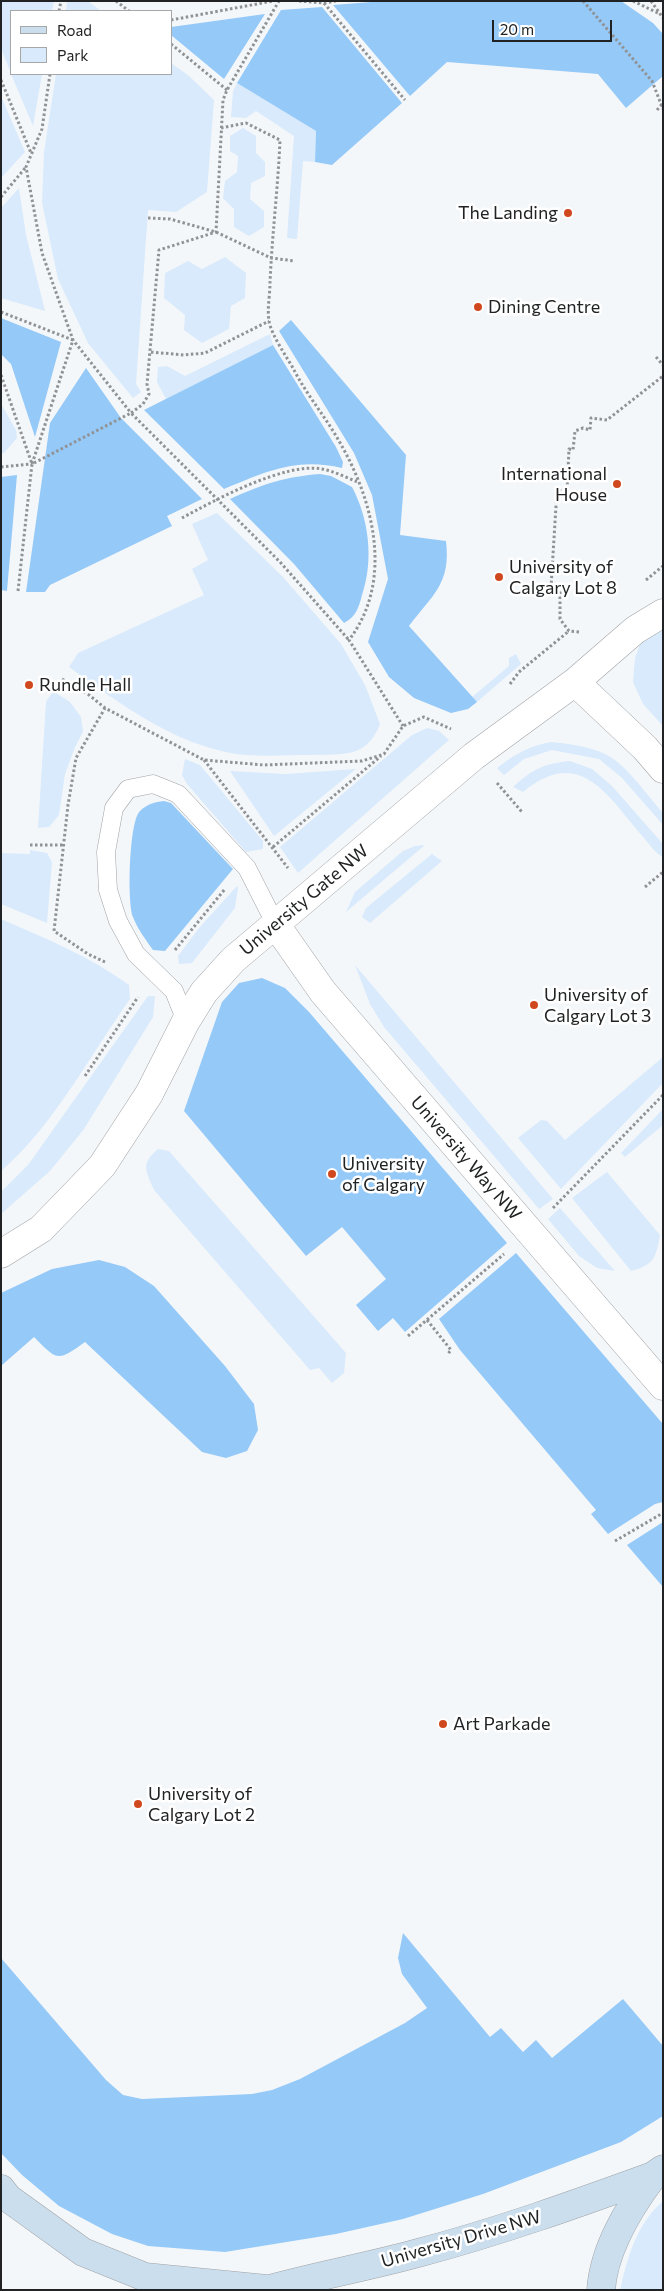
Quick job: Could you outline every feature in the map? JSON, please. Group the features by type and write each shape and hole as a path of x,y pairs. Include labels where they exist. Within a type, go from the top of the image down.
{"street":[{"name":"University Gate NW","path":"1,1254 41,1229 102,1166 149,1094 186,1021 204,992 233,960 474,756 574,682 635,630 663,613"},
{"path":"574,682 644,748 663,769"},
{"name":"University Way NW","path":"276,925 323,992 663,1386"},
{"name":"University Drive NW","path":"266,2290 324,2274 421,2253 557,2211 658,2173"},
{"name":"University Drive NW","path":"601,2290 610,2252 622,2225 636,2199 658,2173"},
{"path":"1,2190 8,2198 82,2252 145,2277 266,2290"}],"lane":[{"path":"186,1021 174,991 136,954 118,921 108,890 107,843 114,808 128,789 153,784 178,794 247,868 276,925"}],"path":[{"path":"116,1 128,10"},
{"path":"172,20 273,1"},
{"path":"216,232 223,100 279,1"},
{"path":"299,1 324,3 336,1"},
{"path":"583,1 652,81 662,106 657,110"},
{"path":"633,1 662,16"},
{"path":"652,1 662,16"},
{"path":"324,3 405,100"},
{"path":"172,45 227,90"},
{"path":"1,197 26,167 42,129 50,75"},
{"path":"1,80 31,154"},
{"path":"221,128 246,123 280,140 271,258 269,321 303,388 340,442 368,510 374,541 376,574 367,610 361,625 350,640"},
{"path":"26,167 42,253 73,340 130,413 280,562 350,640 403,726"},
{"path":"148,218 170,219 216,232 271,258 295,260"},
{"path":"1,467 32,464 130,413 143,404 149,394 147,384 159,250 216,232"},
{"path":"1,312 73,340"},
{"path":"150,352 205,353 269,321"},
{"path":"18,591 32,464 73,340"},
{"path":"656,358 663,365"},
{"path":"1,375 32,464"},
{"path":"569,631 560,619 560,587 551,587 557,490 567,491 569,450 573,450 575,431 583,428 590,431 591,418 607,420 663,376"},
{"path":"182,518 216,499 282,473 322,468 358,482"},
{"path":"642,584 663,566"},
{"path":"508,687 519,672 569,631 584,632"},
{"path":"62,679 89,694 105,708 204,760 264,765 341,763 362,761 384,754"},
{"path":"273,847 384,754 403,726 424,717 452,729"},
{"path":"204,760 273,847 288,869"},
{"path":"495,780 522,812"},
{"path":"30,845 63,845"},
{"path":"645,887 663,872"},
{"path":"172,955 210,905 230,883"},
{"path":"550,1210 562,1201 663,1096"},
{"path":"408,1336 505,1253"},
{"path":"427,1320 451,1350 447,1355"},
{"path":"615,1541 663,1513"}],"green space":[{"path":"1,1 54,1 52,10 10,10 10,71 1,49"},
{"path":"67,1 88,1 100,10 66,10"},
{"path":"172,64 189,76 214,100 207,192 176,212 148,210 136,384 141,392 133,398 88,343 58,279 42,203 44,152 56,75 172,75"},
{"path":"11,75 42,75 33,126"},
{"path":"237,83 316,131 315,162 303,161 297,239 287,238 294,136 256,111 246,118 231,117 233,91"},
{"path":"1,96 25,152 1,178"},
{"path":"243,128 256,136 256,153 265,162 265,176 251,183 250,199 264,211 264,227 249,236 234,227 234,209 223,198 225,181 237,172 238,156 230,151 230,136"},
{"path":"19,188 26,235 45,311 1,298 1,208"},
{"path":"225,257 246,273 245,298 231,306 229,329 202,343 184,330 185,315 164,298 165,273 188,261 202,269"},
{"path":"270,334 273,345 166,399 157,382 158,367 167,366 185,376"},
{"path":"1,404 16,430 17,438 4,453 1,453"},
{"path":"217,513 283,577 341,644 365,685 380,724 375,735 361,748 353,752 334,755 274,756 236,754 213,749 169,732 127,708 69,667 78,653 204,595 192,569 208,560 192,524"},
{"path":"663,624 663,726 643,704 633,682 635,658 640,644"},
{"path":"516,654 521,664 477,702 472,697 509,666 509,658"},
{"path":"53,691 70,702 81,717 83,732 65,774 59,815 49,827 38,828 46,702"},
{"path":"427,728 439,731 449,740 298,873 280,847 412,735"},
{"path":"551,742 585,747 599,751 612,758 628,772 663,813 663,825 622,778 599,759 552,750 524,759 504,775 497,768 522,751"},
{"path":"185,759 200,765 263,841 263,849 246,852 187,784 182,775"},
{"path":"570,761 592,769 612,786 663,844 663,857 653,849 605,793 592,782 577,775 561,773 543,779 523,792 513,787 538,768"},
{"path":"356,769 274,836 230,771 286,774"},
{"path":"425,845 346,912 355,892 403,851 415,846"},
{"path":"30,850 47,853 52,862 47,923 1,904 1,853 30,854"},
{"path":"432,854 442,861 370,923 362,917 366,908"},
{"path":"237,886 235,908 192,963 179,964 178,956 199,928"},
{"path":"1,919 67,949 114,975 129,985 130,999 54,1112 20,1154 1,1171"},
{"path":"355,965 553,1199 539,1209 384,1027 370,1004"},
{"path":"148,996 155,996 153,1017 84,1129 50,1171 1,1214 1,1192 28,1165"},
{"path":"663,1057 663,1083 561,1189 518,1138 541,1120 547,1121 565,1140"},
{"path":"663,1109 663,1125 625,1157 621,1153"},
{"path":"158,1149 169,1151 346,1353 344,1373 332,1383 319,1368 310,1370 154,1190 146,1168 152,1154"},
{"path":"607,1172 660,1235 653,1259 639,1269 631,1271 572,1198"},
{"path":"560,1208 615,1271 597,1268 579,1256 548,1219"},
{"path":"663,2201 663,2290 620,2290 634,2242 646,2220"}],"shaded area":[{"path":"384,1 621,1 653,23 663,34 663,76 626,108 598,74 447,62 410,96 333,5"},
{"path":"322,7 402,103 332,165 315,162 316,131 237,83 281,10"},
{"path":"265,14 224,79 172,36 172,27"},
{"path":"1,318 61,342 35,437 11,364 1,354"},
{"path":"291,320 406,455 400,535 446,541 447,556 443,578 433,596 409,626 477,702 468,709 451,713 414,698 389,677 368,642 388,579 372,495 354,453 279,331"},
{"path":"273,345 336,447 343,462 342,468 310,464 295,465 267,472 224,489 144,410"},
{"path":"86,368 121,418 202,499 167,516 172,526 50,585 45,592 26,592 50,423"},
{"path":"320,474 331,476 352,487 358,499 366,526 369,554 366,582 360,604 351,618 344,623 294,564 230,499 274,482"},
{"path":"17,475 7,591 1,590 1,477"},
{"path":"164,801 171,803 233,869 165,951 153,950 142,934 133,917 130,896 131,845 136,818 145,807"},
{"path":"262,978 285,988 309,1012 507,1243 405,1332 393,1318 378,1331 356,1305 386,1279 342,1227 306,1256 184,1111 222,1002 239,983"},
{"path":"516,1253 663,1424 663,1502 655,1504 608,1534 591,1514 596,1510 460,1350 439,1319"},
{"path":"99,1260 125,1267 154,1286 225,1366 254,1404 258,1430 247,1451 226,1458 202,1452 85,1342 69,1353 58,1356 48,1351 34,1337 1,1366 1,1293 52,1269"},
{"path":"663,1522 663,1587 627,1545"},
{"path":"403,1933 490,2037 501,2028 523,2052 536,2040 552,2058 623,1999 663,2046 663,2116 621,2142 483,2194 403,2219 336,2234 225,2252 148,2246 112,2234 59,2206 22,2175 1,2153 1,1958 106,2080 123,2095 142,2099 252,2094 272,2090 300,2079 405,2023 427,2008 402,1974 398,1958"}],"place":[{"name":"The Landing","path":"568,213"},
{"name":"Dining Centre","path":"478,307"},
{"name":"International House","path":"617,484"},
{"name":"University of Calgary Lot 8","path":"499,577"},
{"name":"Rundle Hall","path":"29,685"},
{"name":"University of Calgary Lot 3","path":"534,1005"},
{"name":"University of Calgary","path":"332,1174"},
{"name":"Art Parkade","path":"443,1724"},
{"name":"University of Calgary Lot 2","path":"138,1804"}]}
